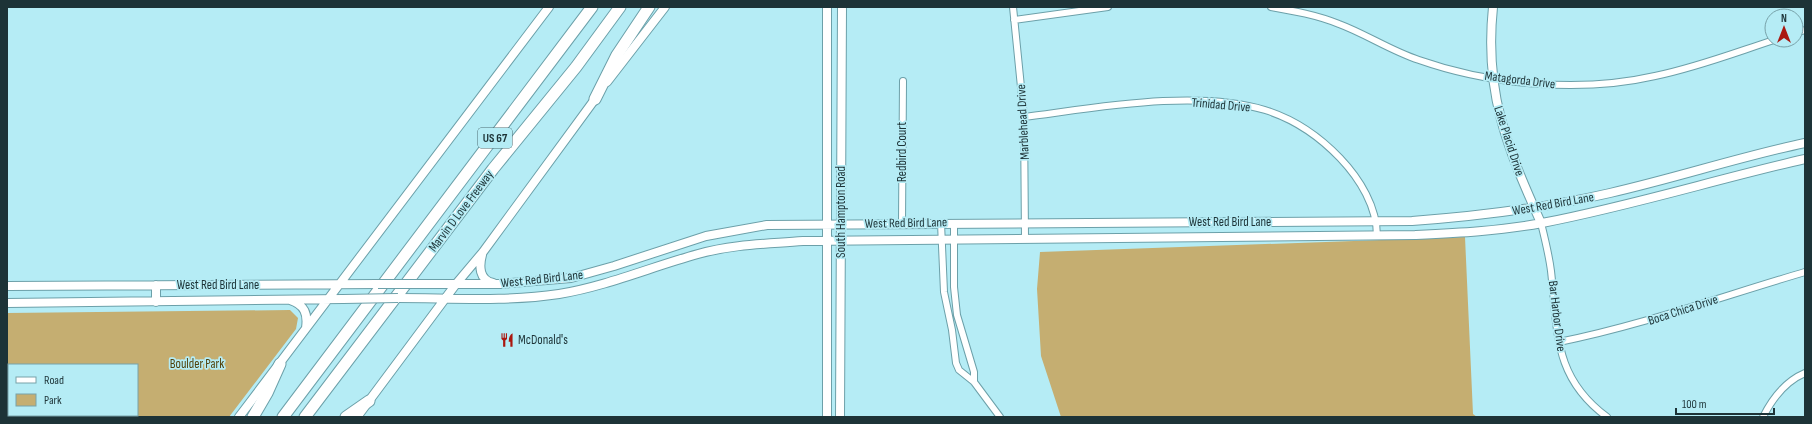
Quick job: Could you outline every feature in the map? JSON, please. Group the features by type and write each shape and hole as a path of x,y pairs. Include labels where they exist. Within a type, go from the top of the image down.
{"highway":[{"name":"Marvin D Love Freeway","path":"283,417 592,7"},
{"path":"570,38 598,7"},
{"path":"576,67 582,49 613,7"},
{"name":"Marvin D Love Freeway","path":"306,417 493,169 576,67 620,7"},
{"path":"594,99 617,55 650,7"},
{"path":"252,417 268,393 280,364"},
{"path":"346,417 369,401"}],"main road":[{"path":"240,417 549,7"},
{"path":"357,417 456,284 483,252 594,99 665,7"},
{"name":"South Hampton Road","path":"827,7 827,417"},
{"name":"South Hampton Road","path":"840,417 842,7"},
{"name":"Lake Placid Drive","path":"1493,7 1491,26 1492,78 1494,96 1502,129 1541,223"},
{"path":"827,30 841,30"},
{"name":"West Red Bird Lane","path":"7,286 500,284 545,281 588,274 682,243 729,231 767,225 1025,222 1377,222 1456,218 1534,208 1610,193 1805,143"},
{"name":"West Red Bird Lane","path":"7,303 284,299 515,298 573,291 629,277 686,258 716,250 750,244 828,240 1377,236 1466,232 1541,223 1655,198 1756,170 1805,159"},
{"path":"1050,222 1050,238"},
{"path":"682,243 686,258"},
{"path":"483,252 480,264 480,273 489,282 500,284"},
{"path":"545,281 546,295"},
{"path":"156,285 156,302"},
{"path":"284,299 299,304 305,311 307,320 306,330"}],"street":[{"name":"Marblehead Drive","path":"1012,7 1024,117 1025,238"},
{"path":"1014,20 1108,7"},
{"name":"Matagorda Drive","path":"1271,7 1339,24 1417,60 1452,70 1492,78 1558,85 1609,84 1656,76 1764,43"},
{"name":"Redbird Court","path":"902,223 903,81"},
{"name":"Trinidad Drive","path":"1024,117 1142,103 1189,101 1237,104 1265,110 1295,122 1312,133 1334,152 1349,168 1364,191 1377,222 1377,236"},
{"path":"941,223 944,286 954,351 959,370 974,382 1000,417"},
{"path":"954,223 954,287 958,318 964,345 974,372 974,382"},
{"name":"Bar Harbor Drive","path":"1541,223 1551,270 1554,311 1565,366 1578,390 1592,406 1607,417"},
{"name":"Boca Chica Drive","path":"1559,342 1605,333 1664,317 1696,305 1805,272"},
{"path":"944,286 954,287"},
{"path":"950,321 958,318"},
{"path":"954,351 964,345"},
{"path":"1763,417 1774,398 1784,387 1805,372"}],"green space":[{"path":"1465,237 1473,414 1477,417 1061,417 1041,356 1037,289 1040,252"},
{"name":"Boulder Park","path":"290,310 298,318 296,329 229,417 7,417 7,313"}],"place":[{"name":"McDonald's","path":"507,340"}]}
